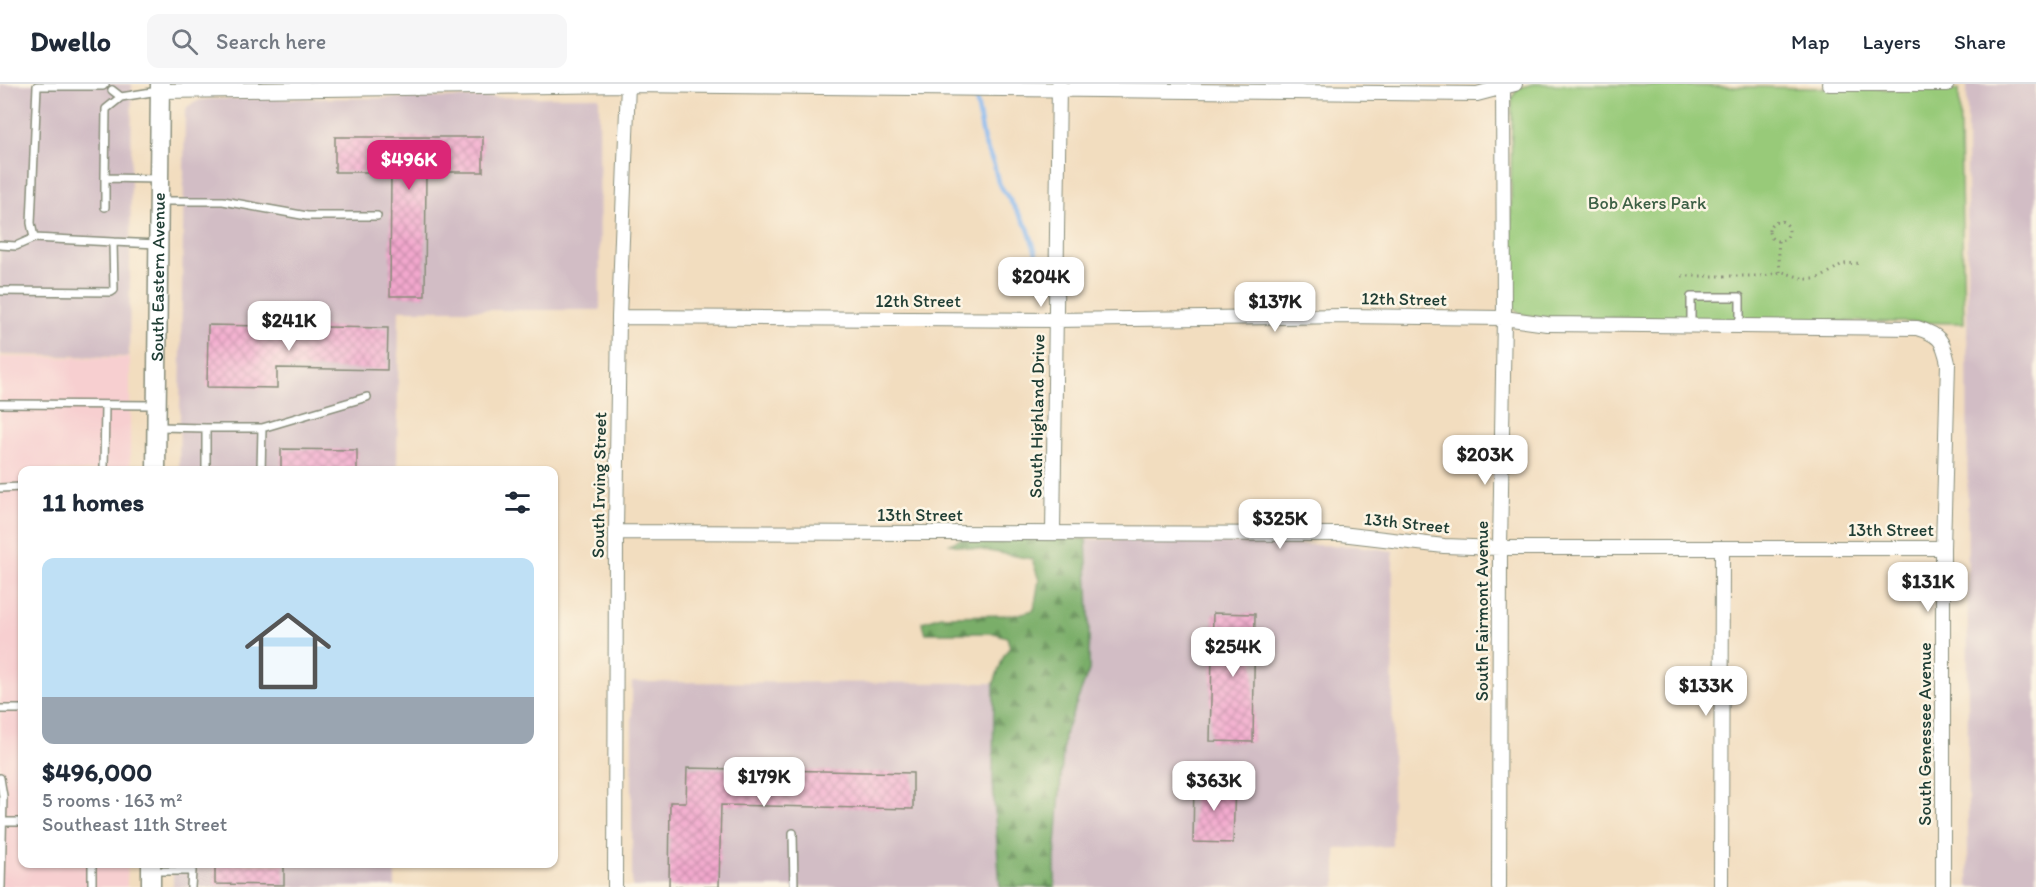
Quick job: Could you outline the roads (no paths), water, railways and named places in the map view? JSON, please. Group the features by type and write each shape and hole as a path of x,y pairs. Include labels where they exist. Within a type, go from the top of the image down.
{"main road":[{"name":"South Eastern Avenue","path":"156,466 160,87"}],"street":[{"path":"1829,84 1947,85"},
{"path":"160,87 628,85 1059,87 1477,94 1507,85"},
{"name":"South Irving Street","path":"615,887 619,317 628,85"},
{"name":"South Fairmont Avenue","path":"1499,887 1500,548 1507,85"},
{"name":"South Highland Drive","path":"1053,533 1059,87"},
{"name":"12th Street","path":"619,317 1056,320 1345,316 1504,318 1547,324 1917,328 1935,333"},
{"name":"South Genessee Avenue","path":"1935,333 1944,346 1948,363 1943,548 1943,887"},
{"name":"13th Street","path":"616,532 1341,534 1444,546 1500,548 1943,548"},
{"path":"1721,887 1722,548"}],"lane":[{"path":"34,238 32,224 37,86 103,86 105,84"},
{"path":"105,207 106,110 122,97 160,87"},
{"path":"112,90 122,97"},
{"path":"105,178 159,179"},
{"path":"159,201 223,201 307,216 377,216"},
{"path":"0,245 16,246 34,238 158,244"},
{"path":"0,291 111,292 114,290 112,242"},
{"path":"1691,326 1691,297 1740,297 1740,326"},
{"path":"156,427 262,428 367,397"},
{"path":"0,404 157,405"},
{"path":"104,466 105,405"},
{"path":"206,428 206,466"},
{"path":"261,466 262,428"},
{"path":"0,488 18,488"},
{"path":"0,709 18,709"},
{"path":"0,777 3,796 1,887"},
{"path":"2,822 18,822"},
{"path":"793,832 794,887"},
{"path":"92,868 92,887"},
{"path":"151,874 186,868"},
{"path":"191,887 192,868"}],"waterway":[{"path":"971,91 977,103 984,142 994,165 998,182 1028,228 1036,253"}],"park label":[{"name":"Bob Akers Park","path":"1647,203"}]}
